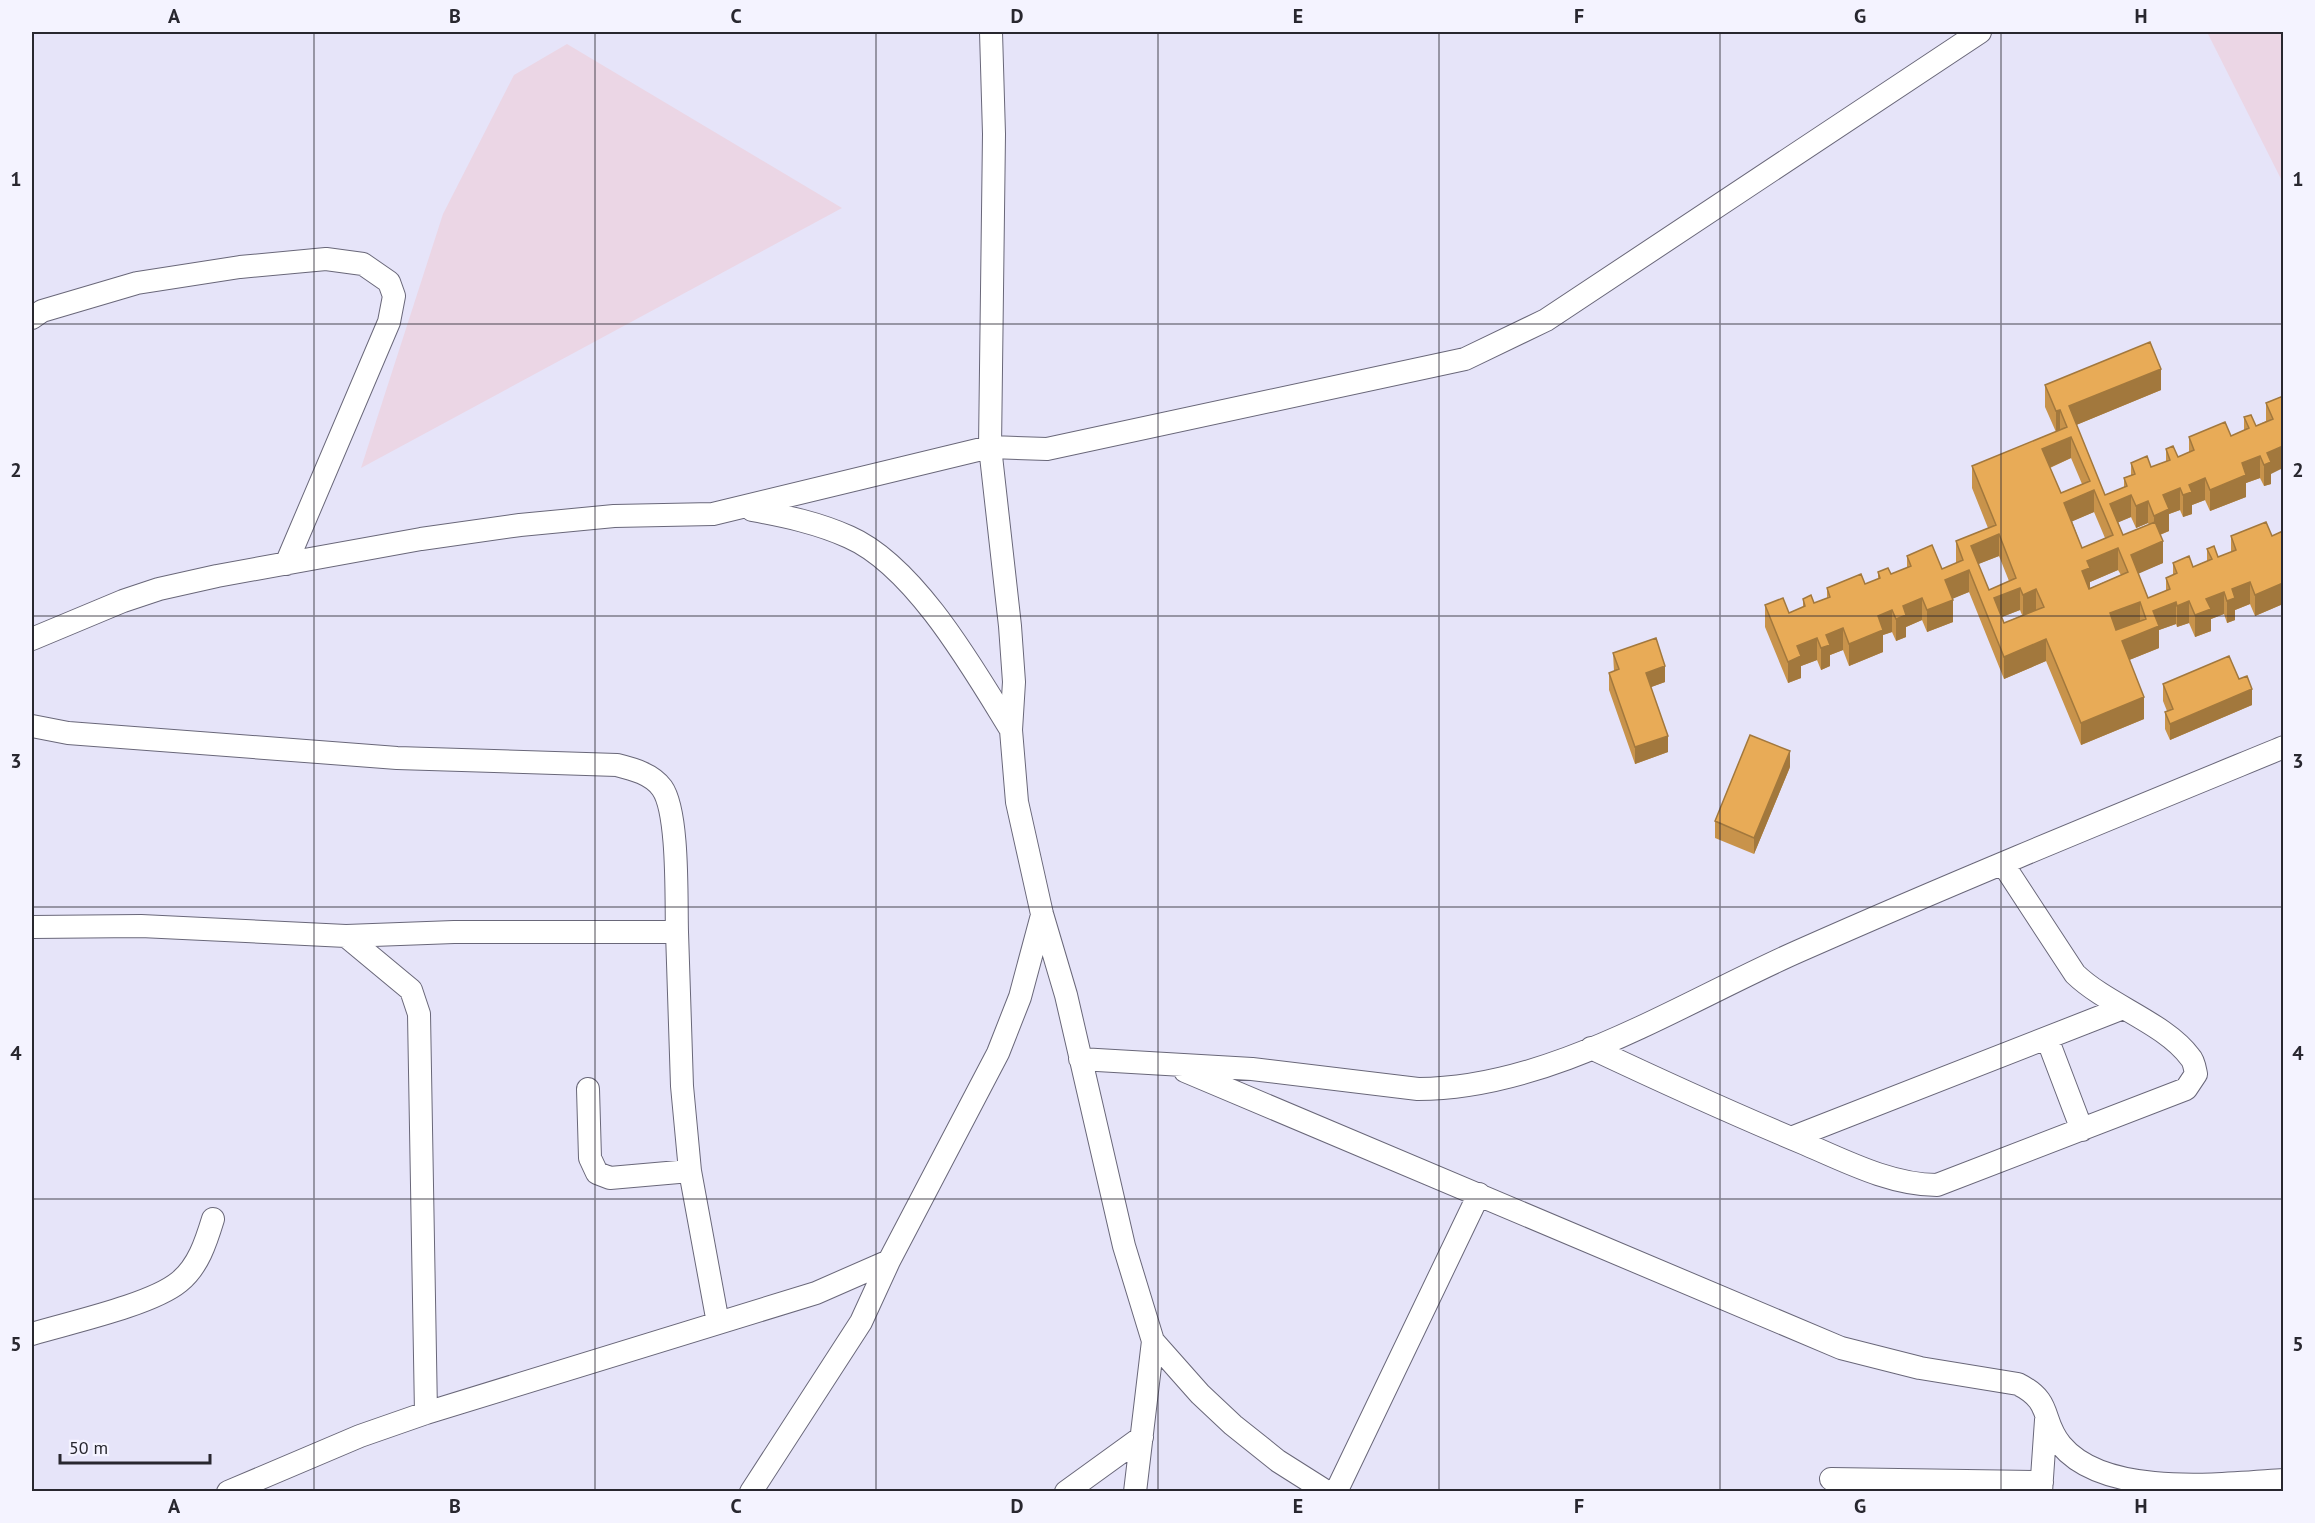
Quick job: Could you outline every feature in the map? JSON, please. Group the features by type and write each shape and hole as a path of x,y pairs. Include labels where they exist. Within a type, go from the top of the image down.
{"street":[{"path":"991,32 994,135 990,447 1010,626 1014,682 1011,730 1017,801 1042,914 1080,1059 1124,1246 1153,1341 1135,1491"},
{"path":"32,639 123,601 159,589 286,564 421,539 520,525 614,516 713,514 990,447 1047,449 1465,359 1546,320 1980,32"},
{"path":"35,311 137,283 240,267 326,259 363,264 389,282 394,296 389,322 286,564"},
{"path":"745,508 798,519 851,538 890,564 968,661 1011,730"},
{"path":"32,726 68,733 397,758 617,765 634,769 661,787 668,799 673,836 682,1086 690,1171 718,1323"},
{"path":"1080,1059 1252,1069 1418,1089 1445,1089 1482,1084 1591,1048 1635,1030 1734,980 2283,747"},
{"path":"1591,1048 1691,1096 1791,1138 1902,1181 1937,1185 2174,1096 2193,1083 2196,1074 2192,1058 2177,1043 2088,987 2075,974 2003,864"},
{"path":"751,1491 861,1322 890,1261 998,1053 1020,997 1042,914"},
{"path":"32,927 141,926 346,936 454,932 677,932"},
{"path":"346,936 411,990 419,1014 426,1413"},
{"path":"1791,1138 2122,1008"},
{"path":"2047,1038 2082,1130"},
{"path":"1169,1064 1841,1348 1920,1368 2018,1384 2031,1390 2044,1404 2060,1445 2077,1460 2096,1471 2140,1481 2197,1484 2283,1480"},
{"path":"588,1089 590,1158 597,1173 610,1178 690,1171"},
{"path":"1336,1491 1479,1194"},
{"path":"32,1334 158,1294 178,1283 197,1260 206,1243 213,1219"},
{"path":"228,1491 349,1440 426,1413 816,1293 890,1261"},
{"path":"1153,1341 1200,1394 1233,1425 1278,1461 1327,1491"},
{"path":"1831,1479 2042,1487 2047,1415"},
{"path":"1066,1491 1142,1437"}],"shaded area":[{"path":"2207,32 2283,32 2283,183"},
{"path":"567,44 842,208 361,468 443,214 514,75"}],"building":[{"path":"2150,342 2161,369 2069,406 2105,495 2127,486 2124,478 2135,474 2131,463 2147,456 2151,467 2170,460 2166,449 2173,446 2178,457 2194,450 2189,437 2225,422 2231,436 2249,428 2244,417 2251,415 2256,426 2273,419 2266,403 2283,396 2283,446 2267,453 2271,462 2264,465 2260,456 2242,463 2246,475 2210,490 2205,478 2189,485 2192,492 2183,495 2180,488 2163,495 2169,509 2154,516 2148,501 2136,506 2131,495 2110,504 2123,535 2155,522 2163,541 2131,555 2148,598 2170,589 2166,578 2177,573 2173,563 2189,556 2193,567 2212,559 2207,549 2214,546 2218,557 2236,550 2231,536 2266,522 2272,536 2283,531 2283,583 2255,595 2250,582 2232,589 2235,598 2227,601 2224,592 2206,599 2211,609 2195,615 2189,601 2177,606 2176,602 2153,611 2159,626 2122,641 2144,697 2081,723 2046,639 2004,657 1969,570 1945,580 1953,600 1927,610 1922,598 1903,606 1906,615 1896,619 1892,610 1878,616 1883,630 1849,644 1843,628 1826,635 1830,645 1821,648 1817,638 1797,646 1801,656 1788,662 1765,605 1783,598 1789,613 1805,606 1803,599 1811,595 1814,603 1830,597 1827,588 1861,574 1865,584 1880,578 1878,572 1888,568 1891,574 1911,566 1907,556 1932,545 1942,569 1963,560 1956,541 1996,525 1972,466 2067,427 2060,410 2056,411 2045,385","holes":["2071,437 2090,481 2061,493 2042,449","2094,490 2113,535 2082,548 2064,503","1999,534 2016,578 1989,590 1971,546","2118,548 2128,572 2089,589 2082,571 2090,568 2087,561","2020,588 2023,595 2036,589 2044,607 2004,623 1994,598","2140,602 2146,619 2116,630 2110,613"]},
{"path":"1656,638 1665,666 1646,673 1668,736 1635,747 1609,673 1619,669 1613,653"},
{"path":"2229,656 2239,679 2247,676 2252,689 2170,724 2165,712 2173,709 2163,684"},
{"path":"1750,735 1790,751 1754,838 1715,821"}]}
